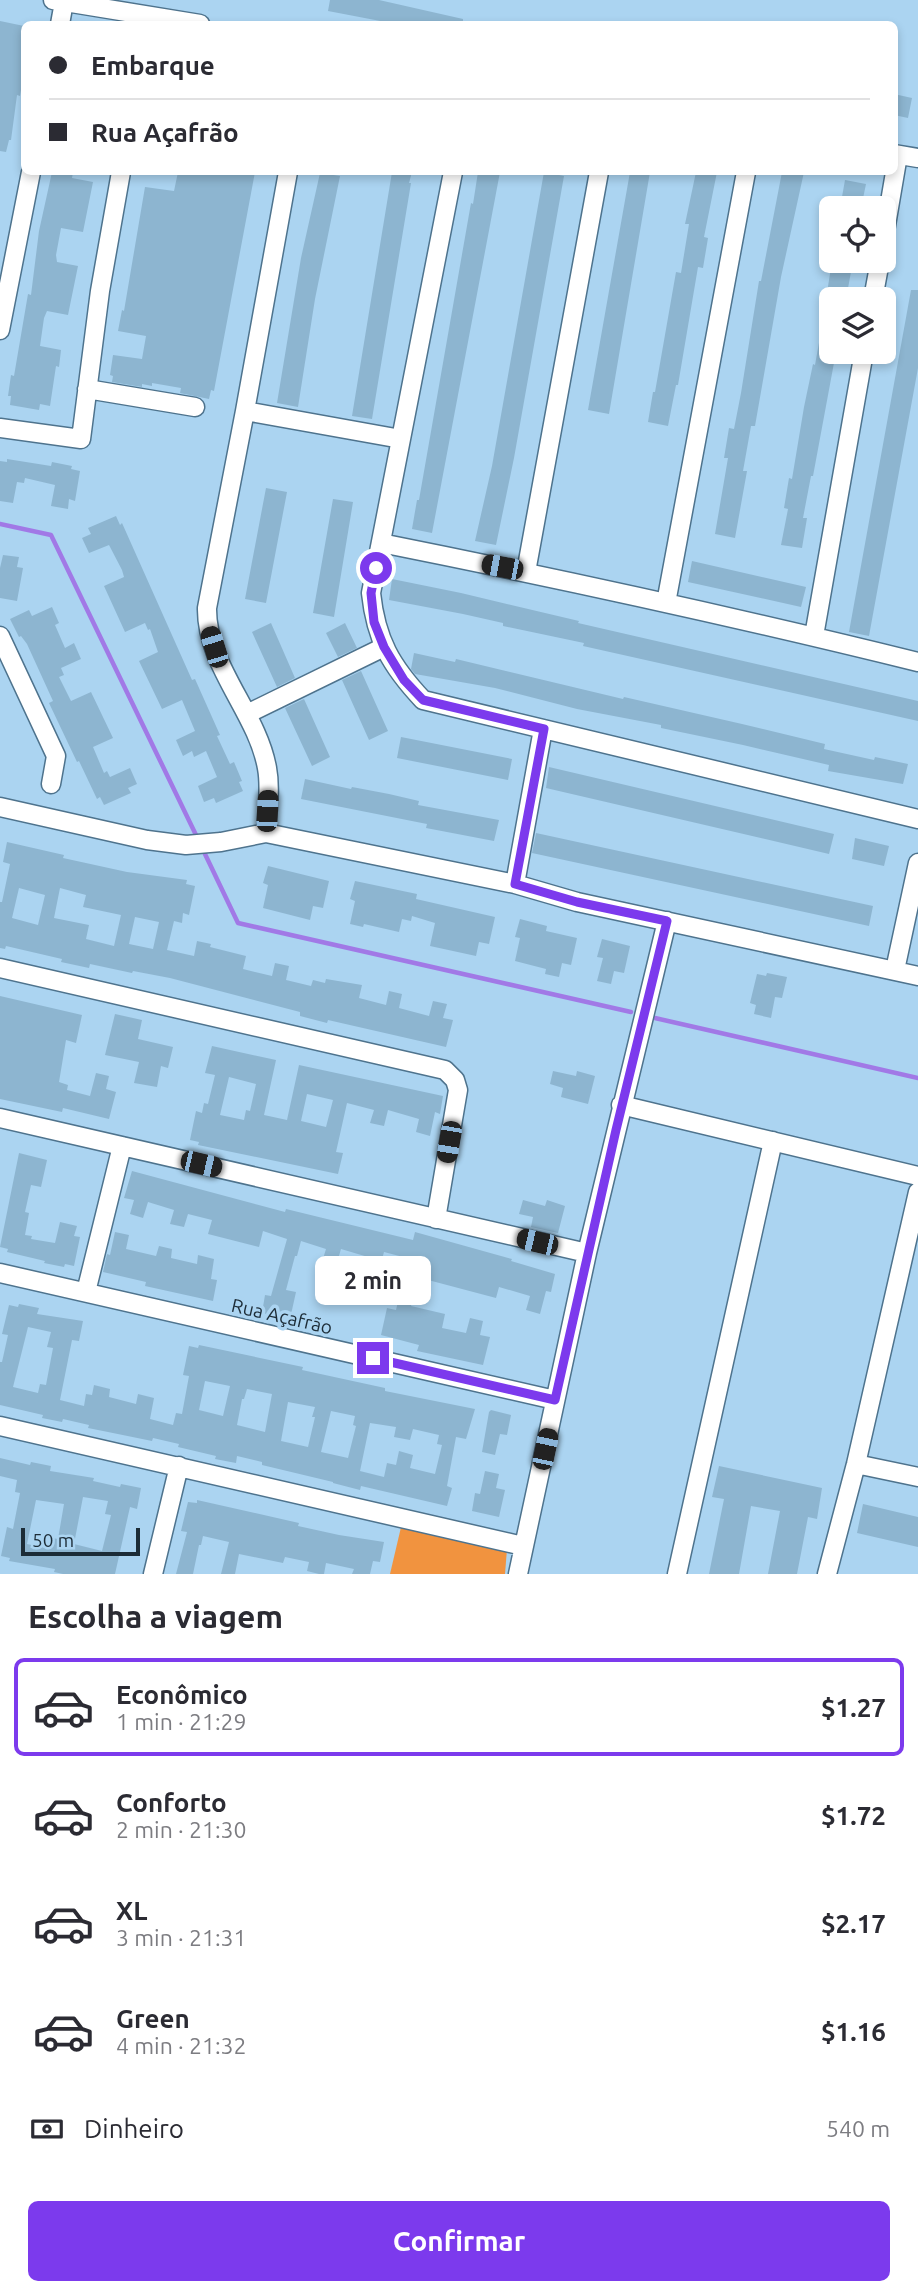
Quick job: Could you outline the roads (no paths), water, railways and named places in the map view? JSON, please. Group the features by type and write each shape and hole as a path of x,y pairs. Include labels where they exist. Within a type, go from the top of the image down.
{"street":[{"path":"60,21 59,1 147,20"},
{"path":"898,154 918,158"},
{"path":"0,330 30,175"},
{"path":"0,428 81,439 100,291 120,175"},
{"path":"266,833 267,768 258,737 214,647 207,624 207,608 246,411 287,175"},
{"path":"452,175 371,593 374,622 384,647 404,680 423,700 918,819"},
{"path":"526,572 598,175"},
{"path":"666,603 745,175"},
{"path":"890,196 893,175"},
{"path":"814,636 862,364"},
{"path":"88,389 195,407"},
{"path":"246,411 401,439"},
{"path":"381,543 666,603 918,662"},
{"path":"0,636 56,757 51,784"},
{"path":"247,714 384,647"},
{"path":"515,884 544,729"},
{"path":"0,807 147,840 186,845 221,842 266,833 515,884 577,902 918,976"},
{"path":"895,970 918,863"},
{"path":"518,1574 587,1254 667,921"},
{"path":"0,968 445,1070 455,1080 458,1090 436,1219"},
{"path":"621,1105 918,1176"},
{"path":"0,1118 587,1254"},
{"path":"677,1574 773,1141"},
{"path":"86,1292 122,1146"},
{"path":"827,1574 856,1464 918,1192"},
{"name":"Rua Açafrão","path":"0,1273 555,1400"},
{"path":"0,1426 523,1546"},
{"path":"856,1464 918,1477"},
{"path":"153,1574 179,1466"}],"waterway":[{"path":"0,524 51,535 196,835"},
{"path":"205,854 238,923 631,1012"},
{"path":"655,1018 918,1078"}]}
